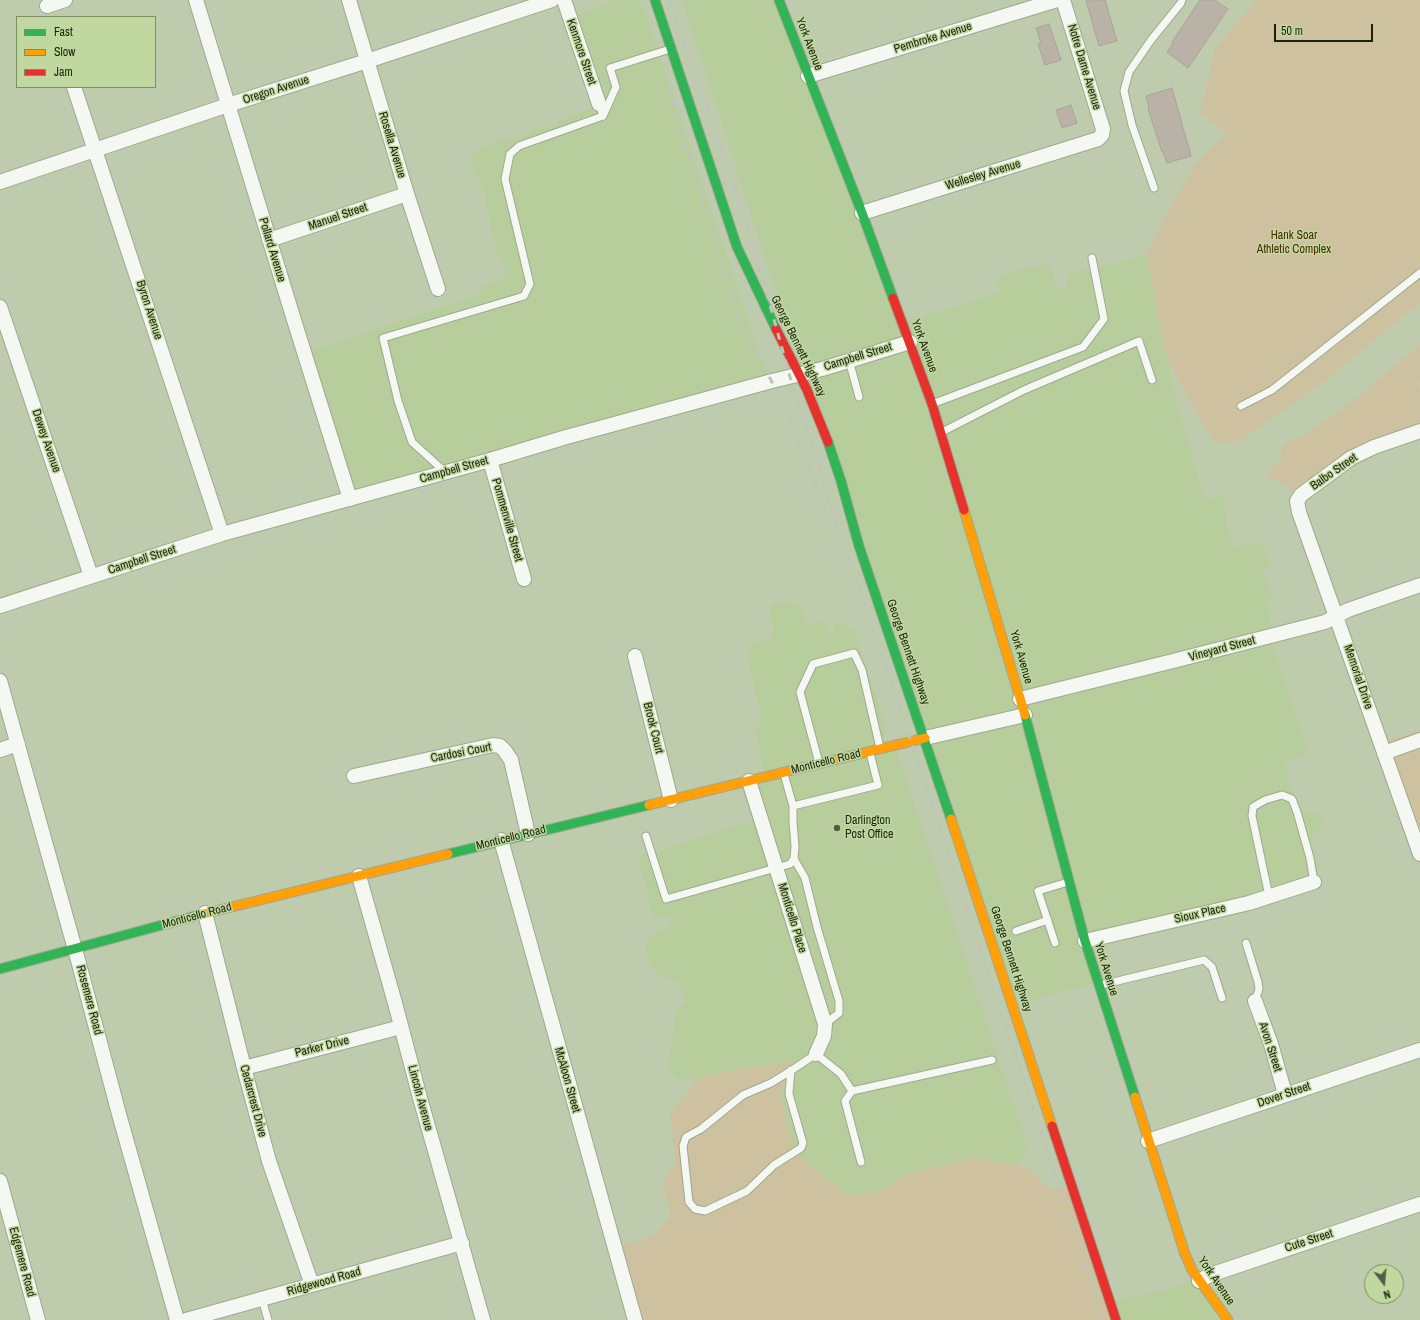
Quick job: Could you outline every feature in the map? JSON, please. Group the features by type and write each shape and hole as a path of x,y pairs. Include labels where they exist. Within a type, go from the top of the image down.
{"street":[{"path":"47,8 65,0"},
{"name":"Pollard Avenue","path":"196,0 350,499"},
{"name":"Rosella Avenue","path":"350,0 407,194 438,289"},
{"name":"Oregon Avenue","path":"0,182 228,105 552,0"},
{"name":"Kenmore Street","path":"564,0 601,110"},
{"name":"George Bennett Highway","path":"655,0 737,246 762,301 813,403 830,447 859,546 925,738 1116,1320"},
{"name":"York Avenue","path":"779,0 862,213 942,432 960,489 1025,715 1068,882 1085,941 1185,1254 1199,1281 1228,1320"},
{"name":"Pembroke Avenue","path":"808,76 1057,0"},
{"name":"Notre Dame Avenue","path":"1063,0 1103,129 1102,134"},
{"name":"Byron Avenue","path":"74,88 222,534"},
{"name":"Wellesley Avenue","path":"862,213 1092,142 1098,139 1102,134"},
{"name":"Manuel Street","path":"269,240 407,194"},
{"name":"Dewey Avenue","path":"0,306 91,576"},
{"name":"Campbell Street","path":"0,606 222,534 446,473 570,436 799,374 910,342"},
{"name":"Balbo Street","path":"1297,501 1301,495 1351,458 1374,447 1420,431"},
{"name":"Pommenville Street","path":"490,460 524,579"},
{"name":"Memorial Drive","path":"1297,501 1299,512 1420,854"},
{"name":"Vineyard Street","path":"1020,699 1318,624 1348,610 1420,585"},
{"name":"Brook Court","path":"635,656 671,800"},
{"name":"Rosemere Road","path":"0,681 177,1320"},
{"name":"Monticello Road","path":"0,969 205,913 869,751 1025,715"},
{"path":"1384,753 1420,740"},
{"path":"0,750 18,744"},
{"name":"Cardosi Court","path":"354,776 493,744 500,746 505,750 511,760 528,834"},
{"name":"Monticello Place","path":"748,781 825,1024 824,1036 816,1054"},
{"name":"McAloon Street","path":"501,840 635,1320"},
{"name":"Lincoln Avenue","path":"359,876 483,1320"},
{"name":"Sioux Place","path":"1085,941 1249,903 1314,882"},
{"name":"Cedarcrest Drive","path":"205,913 269,1161 312,1285"},
{"name":"Avon Street","path":"1255,1001 1271,1044 1285,1094"},
{"name":"Parker Drive","path":"244,1068 401,1027"},
{"name":"Dover Street","path":"1148,1141 1420,1050"},
{"name":"Edgemere Road","path":"0,1181 38,1320"},
{"name":"Cute Street","path":"1199,1281 1210,1275 1420,1204"},
{"name":"Ridgewood Road","path":"186,1320 462,1243"}],"lane":[{"path":"1154,188 1132,125 1124,90 1129,72 1151,40 1182,0"},
{"path":"446,473 412,442 398,401 383,338 524,296 530,284 505,179 510,154 519,146 601,110 616,87 610,68 671,49"},
{"path":"932,404 1083,347 1104,319 1092,258"},
{"path":"1241,406 1272,390 1420,273"},
{"path":"942,432 1024,390 1139,341 1152,380"},
{"path":"849,360 859,397"},
{"path":"819,764 800,692 813,664 854,654 862,670 880,749"},
{"path":"793,806 878,785 869,751"},
{"path":"784,772 793,806 795,846 794,860 804,878 817,927 840,1001 839,1013 825,1024"},
{"path":"1269,896 1252,816 1253,807 1265,800 1282,795 1292,799 1310,858 1314,882"},
{"path":"646,836 666,899 790,864 794,860"},
{"path":"1055,943 1038,891 1068,882"},
{"path":"1016,931 1048,920"},
{"path":"1246,942 1258,982 1259,989 1255,1001"},
{"path":"1099,985 1204,960 1212,967 1222,998"},
{"path":"791,1070 789,1094 803,1143 801,1148 774,1165 747,1191 705,1211 695,1209 689,1202 683,1146 686,1137 701,1129 743,1095 771,1083 791,1070 816,1054 841,1074 852,1091"},
{"path":"861,1162 845,1101 852,1091 992,1060"},
{"path":"262,1299 268,1320"}],"shaded area":[{"path":"640,0 769,380 345,497 305,353 474,296 480,293 484,285 507,276 508,271 504,267 496,250 484,193 470,157 487,145 505,138 520,137 533,130 553,126 559,121 599,106 571,17 603,7 610,1"},
{"path":"682,0 778,0 900,321 913,319 1002,292 996,283 1001,275 1044,264 1051,267 1054,285 1061,290 1067,288 1067,275 1085,269 1104,266 1147,254 1176,404 1205,500 1224,496 1226,524 1233,547 1261,542 1270,563 1263,572 1272,596 1266,602 1272,628 1269,633 1309,752 1283,764 1286,767 1288,784 1304,814 1318,812 1323,817 1324,823 1311,839 1319,871 1313,880 1087,940 1096,982 1014,1006 823,437"},
{"path":"786,601 801,608 808,625 818,621 826,624 831,636 834,636 834,625 842,622 854,631 884,719 885,742 894,744 1028,1149 1016,1164 997,1162 979,1157 903,1175 895,1183 881,1191 849,1196 802,1160 792,1144 779,1092 793,1078 796,1061 751,1067 704,1078 677,1079 668,1066 677,1010 686,1002 678,981 660,976 649,962 646,950 649,936 669,927 674,916 653,918 638,857 756,820 745,780 764,772 755,731 762,717 751,673 748,651 750,645 767,639 770,640 774,634 769,610 772,603"},
{"path":"1193,1279 1228,1320 1116,1320 1112,1301 1176,1288"}],"green space":[{"name":"Hank Soar Athletic Complex","path":"1256,0 1420,0 1420,303 1330,377 1240,441 1214,443 1166,357 1147,254 1162,223 1194,166 1226,134 1200,112 1215,49"},
{"path":"1420,344 1420,380 1418,384 1420,391 1420,426 1300,493 1270,477 1265,478 1281,457 1282,447 1290,440 1305,435 1358,397"},
{"path":"1420,730 1420,865 1378,745 1382,742"},
{"path":"796,1061 793,1078 779,1092 792,1144 802,1160 849,1196 881,1191 895,1183 903,1175 979,1157 997,1162 1016,1164 1034,1172 1047,1189 1071,1187 1116,1320 632,1320 613,1248 653,1236 671,1217 664,1189 666,1175 676,1164 670,1113 699,1078 751,1067"}],"building":[{"path":"1086,0 1105,0 1117,41 1099,46"},
{"path":"1200,0 1215,0 1228,9 1188,68 1167,52"},
{"path":"1049,24 1061,60 1045,65 1038,44 1041,43 1036,28"},
{"path":"1172,88 1191,156 1167,163 1148,109 1146,96"},
{"path":"1071,105 1077,123 1062,128 1056,110"}],"railway":[{"path":"670,0 744,218 790,377 835,518 911,741 1103,1320"},
{"path":"668,87 737,312 749,339 789,414 826,516"}],"traffic: fast":[{"path":"655,0 737,247 776,329"},
{"path":"779,0 862,213 893,298"},
{"path":"828,442 841,481 859,546 951,819"},
{"path":"1025,715 1085,941 1135,1097"},
{"path":"448,854 649,805"},
{"path":"0,969 199,915"}],"traffic: slow":[{"path":"964,510 1025,715"},
{"path":"649,805 925,738"},
{"path":"951,819 1052,1126"},
{"path":"199,915 448,854"},
{"path":"1135,1097 1185,1254 1192,1270 1228,1320"}],"traffic: jam":[{"path":"893,298 932,404 964,510"},
{"path":"776,329 807,390 828,442"},
{"path":"1052,1126 1116,1320"}],"place":[{"name":"Darlington Post Office","path":"837,828"}]}
